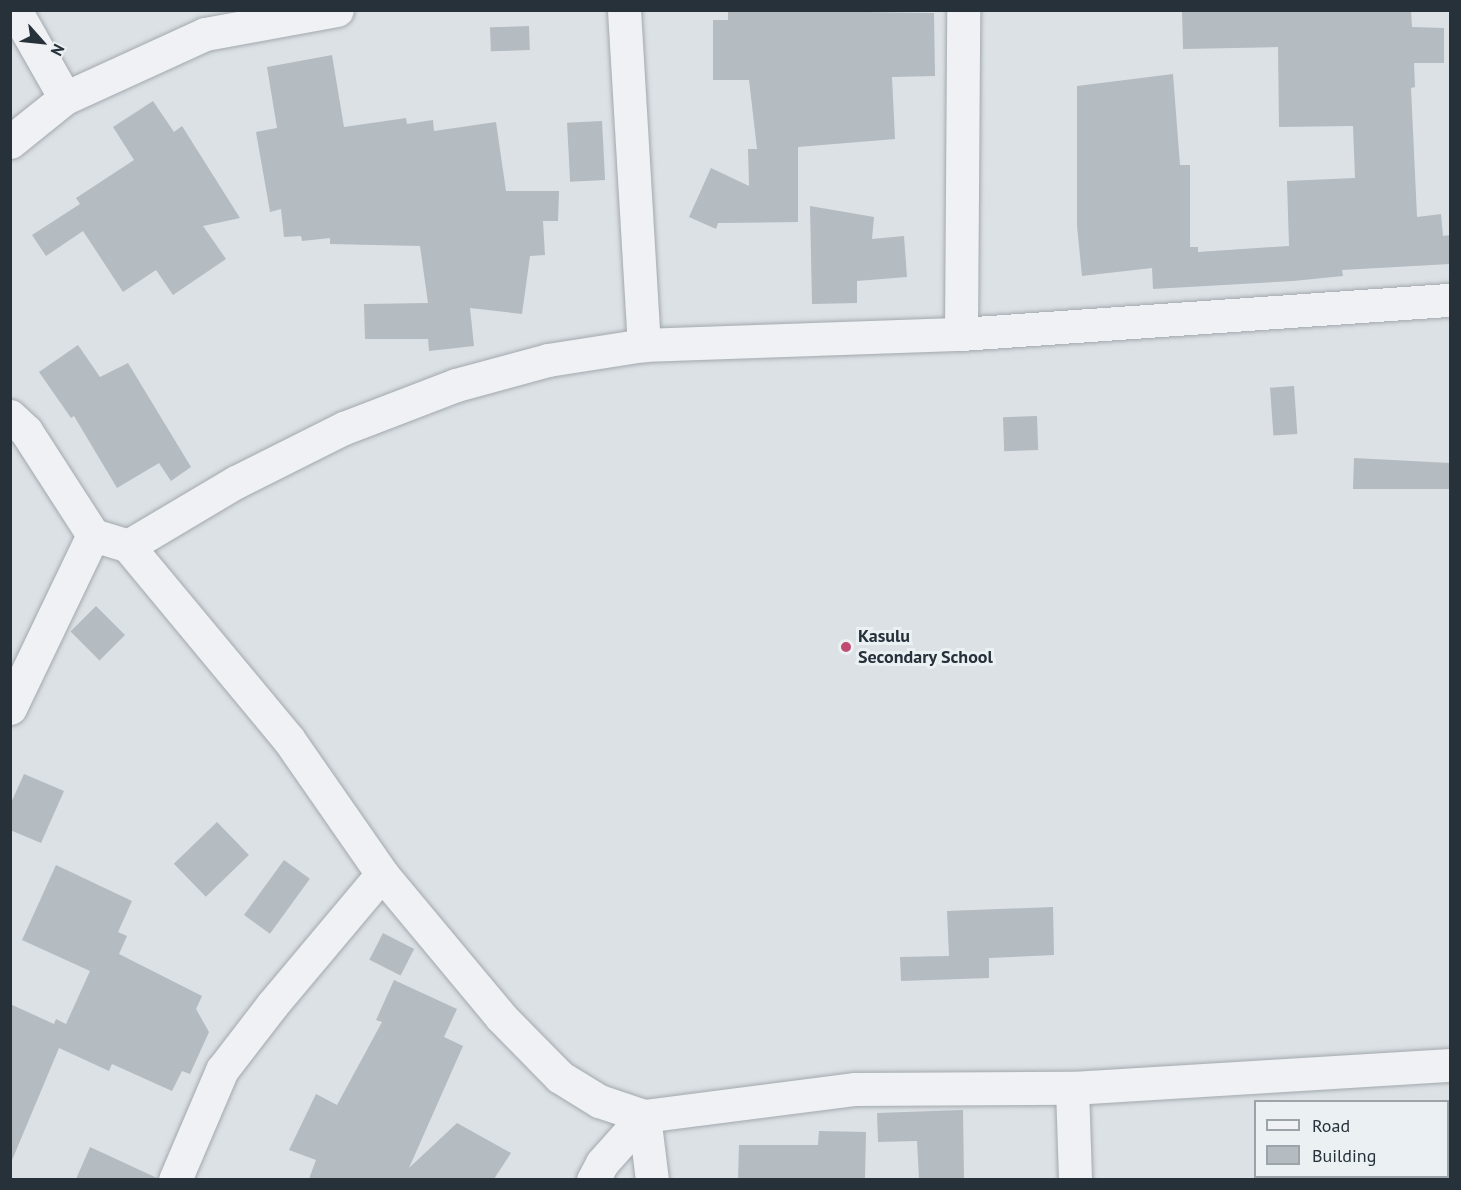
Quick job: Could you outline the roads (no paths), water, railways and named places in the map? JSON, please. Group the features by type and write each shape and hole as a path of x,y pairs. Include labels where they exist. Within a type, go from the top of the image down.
{"street":[{"path":"15,10 65,98"},
{"path":"10,142 65,98 205,34 337,10"},
{"path":"624,10 644,345"},
{"path":"961,334 963,10"},
{"path":"128,546 236,482 344,428 456,385 536,363 644,345 961,334 1450,300"},
{"path":"10,416 26,431 93,535 128,546 289,740 382,874 501,1017 560,1077 599,1101 644,1116 855,1089 1072,1088 1450,1065"},
{"path":"10,708 93,535"},
{"path":"176,1179 222,1070 272,1005 382,874"},
{"path":"1072,1088 1075,1179"},
{"path":"593,1179 602,1163 644,1116"},
{"path":"644,1116 652,1179"}],"place":[{"name":"Kasulu Secondary School","path":"846,647"}]}
